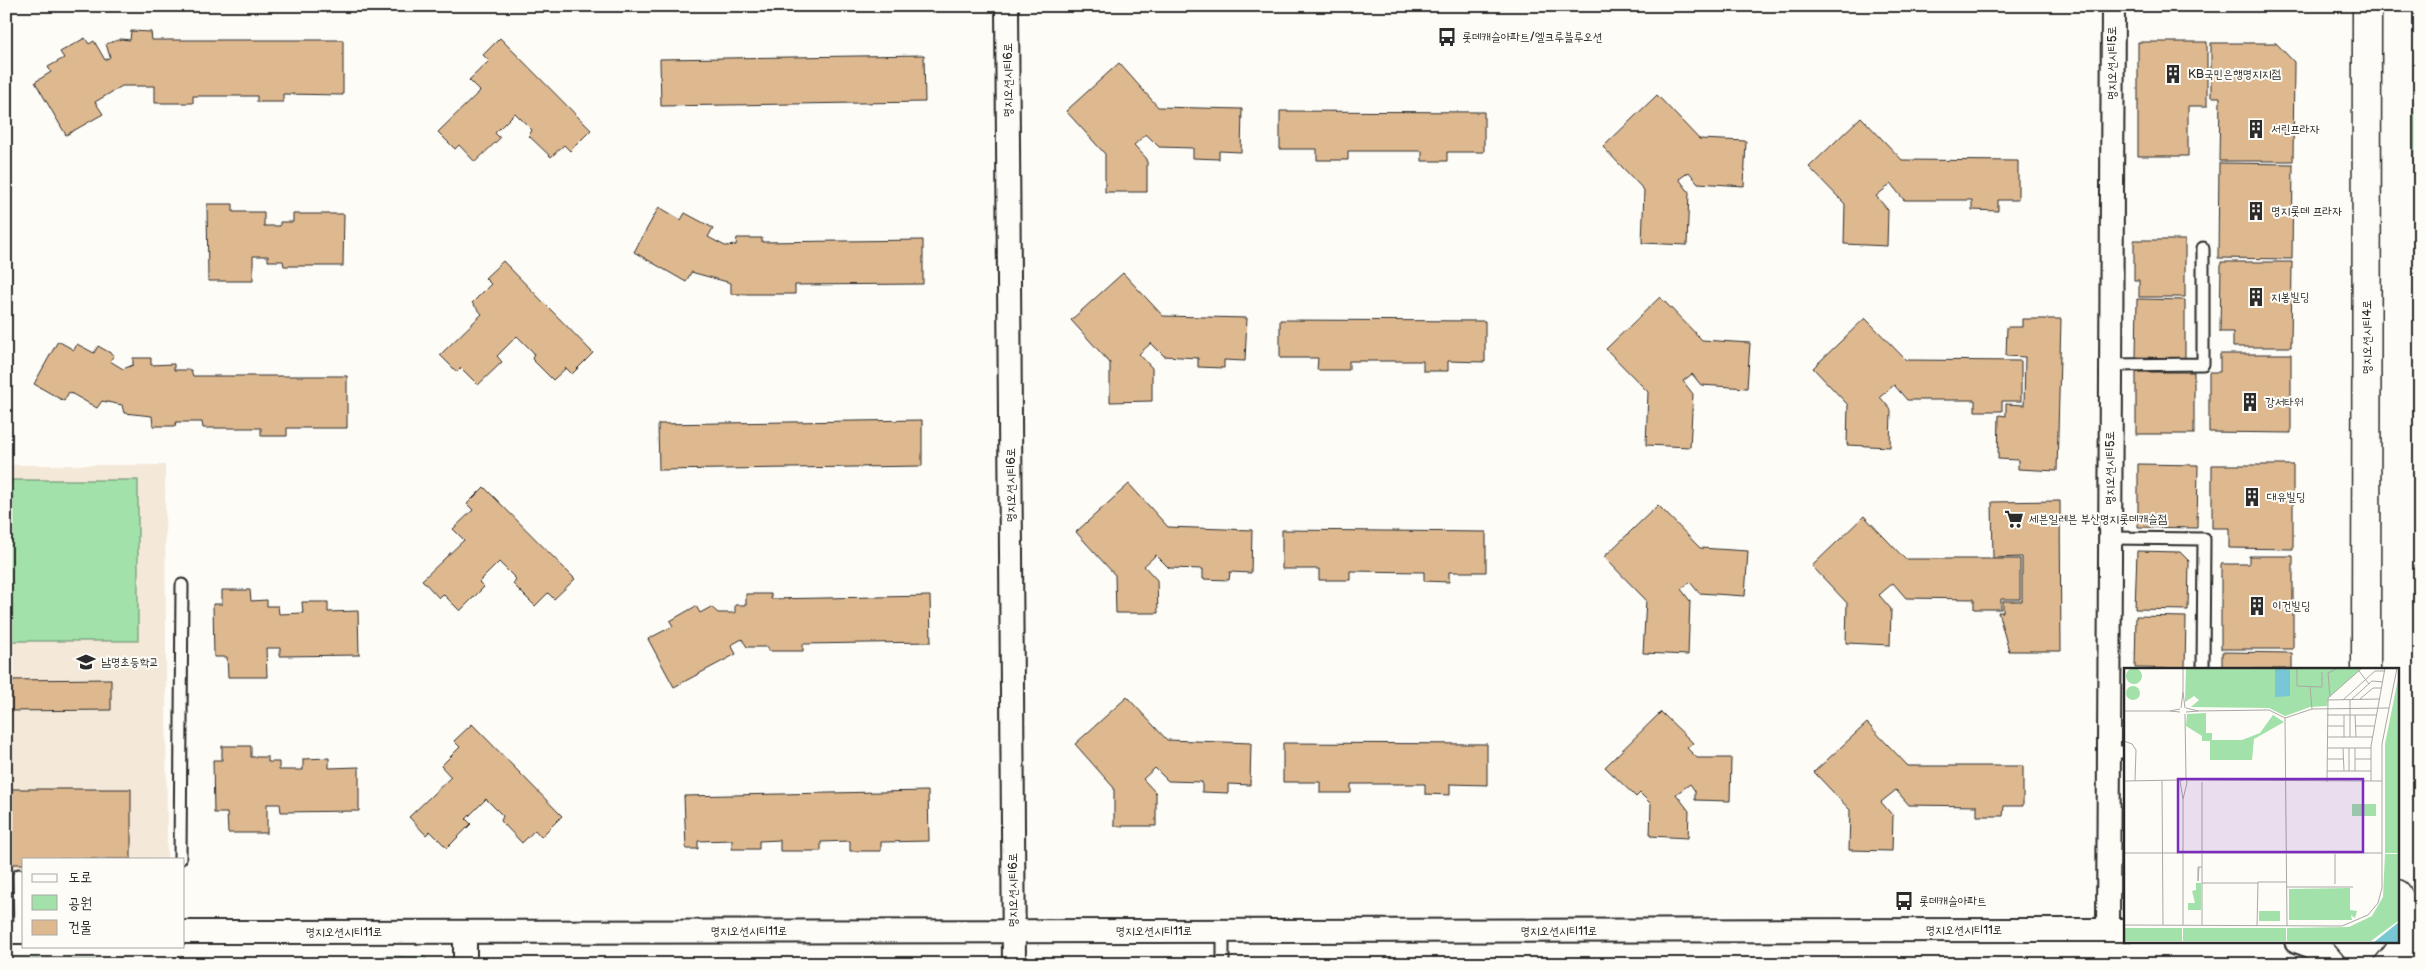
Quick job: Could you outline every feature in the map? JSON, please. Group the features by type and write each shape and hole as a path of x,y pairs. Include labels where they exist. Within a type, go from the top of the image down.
{"main road":[{"name":"명지오션시티4로","path":"2366,668 2367,6"},
{"path":"2403,954 2408,923 2407,905"}],"street":[{"name":"명지오션시티6로","path":"1007,6 1014,964"},
{"name":"명지오션시티5로","path":"2113,6 2110,538 2117,752 2116,930"},
{"name":"명지오션시티11로","path":"185,932 2116,930"},
{"path":"465,932 465,964"}],"lane":[{"path":"2111,365 2203,364 2203,248"},
{"path":"2110,538 2204,539 2203,668"},
{"path":"180,858 182,585"},
{"path":"17,932 19,875"},
{"path":"1223,931 1223,964"}],"shaded area":[{"name":"남명초등학교","path":"6,465 165,465 167,858 22,858 22,890 6,890"}],"green space":[{"path":"2420,43 2420,168 2414,168 2414,50"},
{"path":"6,480 138,480 138,641 6,641"},
{"path":"385,956 425,957 431,964 326,964"},
{"path":"6,959 124,960 128,964 6,964"}],"building":[{"path":"131,31 151,32 152,40 343,40 343,95 283,94 283,102 257,102 257,96 193,96 193,103 155,103 155,86 122,86 95,102 103,114 66,135 35,82 51,72 48,67 64,58 60,52 85,38 89,44 94,41 105,60 110,57 106,44 121,39 130,40"},
{"path":"500,38 591,130 570,151 564,145 551,157 529,136 532,130 515,113 495,133 500,138 475,162 459,145 455,149 438,132 480,91 469,80 489,61 483,55"},
{"name":"KB국민은행명지지점","path":"2138,42 2207,42 2207,106 2188,106 2188,156 2138,156"},
{"name":"서린프라자","path":"2211,43 2276,43 2294,62 2293,161 2219,161 2220,97 2211,97"},
{"path":"924,55 925,102 661,106 660,59"},
{"path":"1119,63 1158,107 1242,109 1241,152 1219,151 1219,159 1193,158 1193,148 1159,147 1146,134 1134,145 1147,159 1147,192 1105,192 1105,154 1066,111"},
{"path":"1657,95 1699,139 1746,141 1744,186 1698,183 1689,172 1679,179 1689,192 1687,245 1642,243 1644,190 1603,147"},
{"path":"1280,111 1484,112 1484,152 1447,152 1447,161 1422,161 1422,151 1348,151 1348,160 1317,160 1317,149 1280,149"},
{"path":"1861,117 1902,160 2018,161 2018,200 1998,200 1998,211 1972,210 1972,200 1904,200 1891,184 1876,196 1888,210 1887,246 1844,244 1845,204 1809,167"},
{"name":"명지롯데 프라자","path":"2219,163 2293,164 2292,259 2218,258"},
{"path":"207,204 233,204 233,212 264,212 264,226 280,226 280,222 293,222 293,214 344,214 343,266 284,266 283,261 268,261 268,256 253,256 253,281 208,281"},
{"path":"659,207 681,220 685,213 713,228 708,237 725,246 736,245 737,238 762,238 762,242 923,240 923,284 795,285 795,294 731,294 731,283 691,272 686,282 634,252"},
{"path":"2134,240 2185,240 2185,297 2139,297 2139,280 2134,280"},
{"path":"503,261 593,353 572,374 566,368 553,380 532,359 534,353 517,336 497,356 502,362 478,385 461,368 457,372 440,355 482,314 472,303 491,284 485,278"},
{"name":"지봉빌딩","path":"2221,262 2292,262 2291,347 2233,347 2233,332 2220,332"},
{"path":"1123,273 1163,316 1247,318 1245,361 1224,360 1224,368 1198,367 1198,358 1164,356 1151,343 1139,354 1152,368 1152,401 1110,402 1110,363 1071,320"},
{"path":"1660,297 1702,340 1750,343 1747,388 1701,385 1692,374 1683,381 1693,394 1690,447 1646,445 1648,392 1606,349"},
{"path":"2137,299 2185,300 2185,358 2136,357"},
{"path":"1865,318 1906,360 2021,361 2021,401 2002,401 2002,411 1975,411 1975,400 1907,400 1894,385 1880,397 1891,410 1890,447 1847,445 1848,405 1813,368"},
{"path":"2022,319 2061,319 2057,471 2018,469 2018,460 1998,459 1999,415 2006,416 2006,404 2024,405 2025,357 2006,356 2007,327 2022,327"},
{"path":"1280,320 1485,321 1485,362 1448,361 1448,371 1423,371 1423,361 1349,361 1349,370 1317,370 1318,358 1280,358"},
{"path":"58,341 74,350 77,344 94,353 98,346 114,355 110,361 123,369 133,365 133,358 151,358 151,365 174,364 174,370 191,370 193,376 347,376 347,428 287,428 287,436 261,436 261,428 203,428 202,422 176,422 175,426 153,426 152,416 124,413 122,405 102,401 97,408 69,392 64,401 34,384"},
{"name":"강서타워","path":"2220,354 2291,354 2291,433 2209,432 2209,372 2220,372"},
{"path":"2136,372 2194,372 2194,434 2136,434"},
{"path":"922,420 922,466 659,470 658,424"},
{"path":"2138,464 2198,465 2197,528 2138,527"},
{"name":"대유빌딩","path":"2212,465 2293,465 2293,549 2229,548 2229,528 2212,528"},
{"path":"1129,484 1168,527 1252,530 1251,573 1230,572 1229,580 1203,579 1203,569 1169,568 1156,555 1144,566 1157,580 1158,613 1116,613 1115,575 1076,532"},
{"path":"484,487 575,579 554,599 548,593 535,606 513,584 516,579 499,562 479,582 484,587 460,611 443,594 439,598 422,580 464,540 453,529 473,510 467,504"},
{"path":"2060,501 2061,651 2009,651 1998,612 2003,612 2003,601 2022,601 2022,557 1993,558 1992,502"},
{"path":"1658,505 1700,548 1748,551 1745,596 1699,593 1690,582 1681,589 1690,601 1688,655 1643,653 1646,600 1604,557"},
{"path":"1864,516 1905,559 2020,559 2020,599 2001,599 2001,609 1974,609 1974,599 1906,598 1893,583 1879,595 1891,609 1890,645 1846,643 1847,603 1812,566"},
{"path":"1282,530 1486,532 1486,572 1449,572 1449,582 1424,581 1424,572 1350,571 1350,580 1319,580 1319,569 1282,569"},
{"path":"2137,551 2180,552 2189,561 2188,610 2135,609"},
{"name":"이건빌딩","path":"2249,556 2293,556 2293,649 2221,649 2221,564 2249,564"},
{"path":"222,590 250,590 251,601 267,600 267,606 278,606 279,614 303,613 302,602 328,602 328,612 358,611 359,655 280,656 280,648 266,648 267,677 228,677 227,657 214,657 213,604 222,604"},
{"path":"746,594 771,594 771,599 930,596 931,642 803,644 803,651 768,651 768,647 747,647 742,639 731,645 736,654 674,687 648,639 673,626 670,621 696,606 700,613 711,607 718,613 735,613 735,605 746,605"},
{"path":"2136,616 2186,617 2185,668 2135,668"},
{"path":"2222,652 2292,653 2292,668 2222,668"},
{"path":"111,679 111,710 6,711 6,680"},
{"path":"1127,697 1167,740 1251,743 1250,785 1228,784 1228,793 1202,792 1202,782 1168,781 1155,768 1143,779 1156,793 1156,826 1114,826 1114,788 1075,744"},
{"path":"1661,712 1693,743 1687,748 1697,758 1731,758 1730,801 1695,800 1695,791 1690,784 1676,794 1689,811 1688,838 1650,836 1651,804 1640,793 1636,797 1605,767"},
{"path":"1867,723 1908,766 2023,766 2023,806 2004,806 2003,816 1977,816 1977,806 1909,805 1896,790 1881,802 1893,816 1892,851 1849,850 1850,810 1814,772"},
{"path":"472,724 562,816 541,837 535,830 522,843 501,821 503,816 486,799 466,819 471,824 447,848 430,831 426,835 409,817 451,777 441,766 460,747 454,741"},
{"path":"1283,743 1487,744 1487,785 1450,784 1450,795 1425,794 1425,784 1351,784 1351,793 1320,793 1320,782 1283,782"},
{"path":"222,746 251,746 251,757 268,757 268,762 279,762 279,770 303,770 303,759 329,758 329,768 359,767 359,811 281,812 280,804 267,804 267,833 228,833 227,813 214,813 213,760 222,760"},
{"path":"6,789 131,789 131,858 22,858 22,864 6,864"},
{"path":"928,791 929,841 881,842 881,851 850,851 850,841 821,842 821,851 780,851 780,840 759,841 759,849 732,849 732,840 698,841 698,849 686,849 684,796"}],"place":[{"name":"롯데캐슬아파트/엘크루블루오션","path":"1447,37"},
{"name":"KB국민은행명지지점","path":"2173,74"},
{"name":"서린프라자","path":"2256,129"},
{"name":"명지롯데 프라자","path":"2256,211"},
{"name":"지봉빌딩","path":"2256,297"},
{"name":"강서타워","path":"2250,402"},
{"name":"대유빌딩","path":"2252,497"},
{"name":"세븐일레븐 부산명지롯데캐슬점","path":"2014,519"},
{"name":"이건빌딩","path":"2257,606"},
{"name":"남명초등학교","path":"86,662"},
{"name":"롯데캐슬아파트","path":"1904,901"}]}
